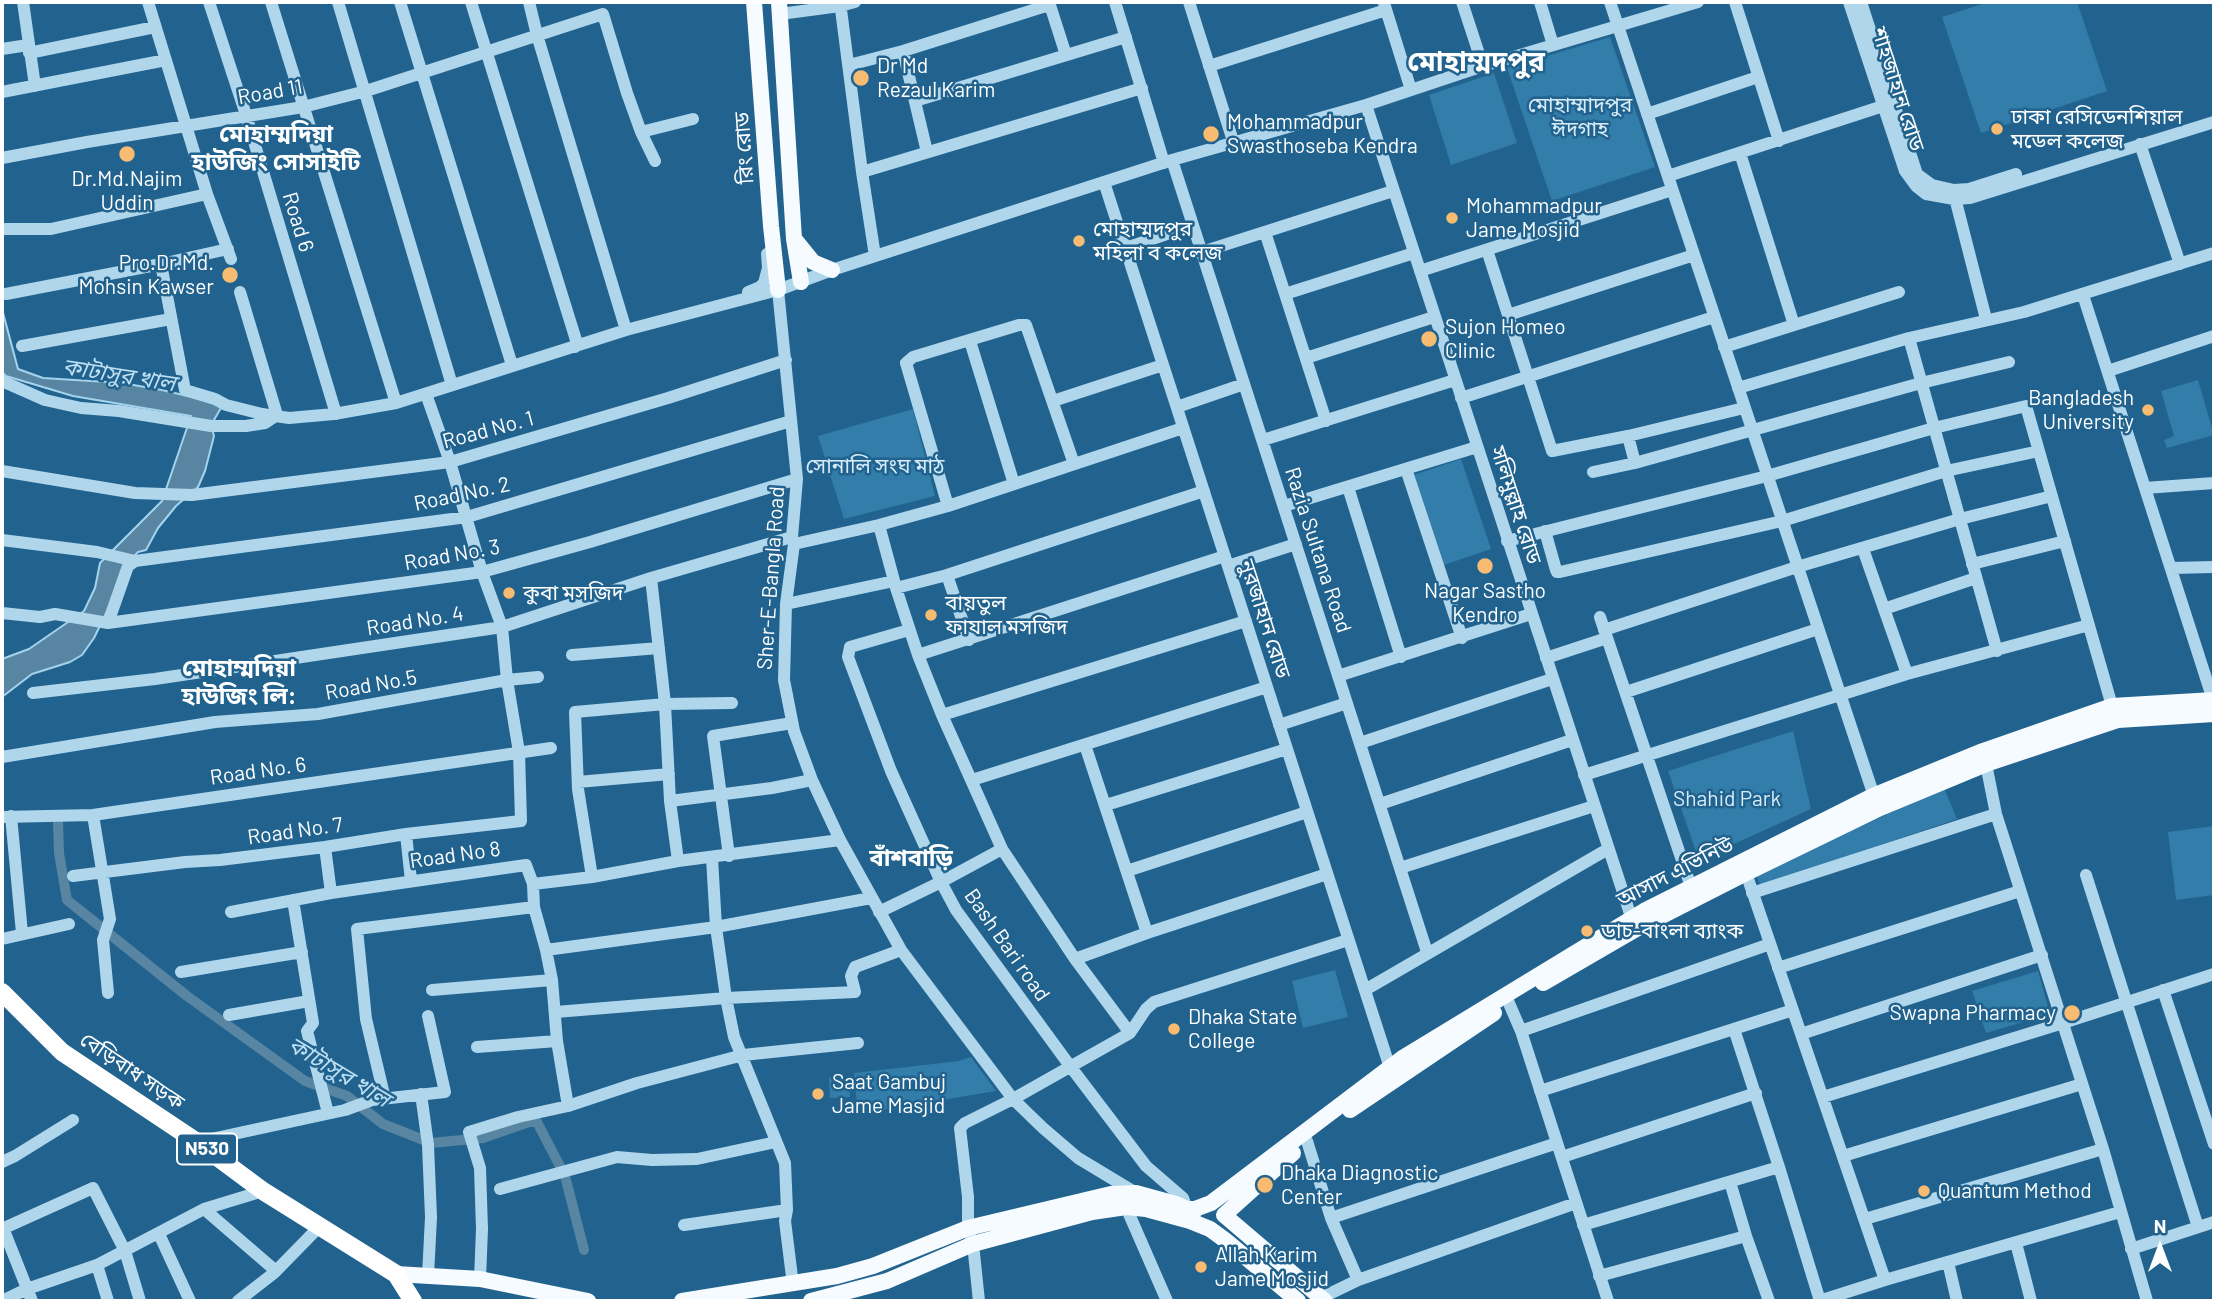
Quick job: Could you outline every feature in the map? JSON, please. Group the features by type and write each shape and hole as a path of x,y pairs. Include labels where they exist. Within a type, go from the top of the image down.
{"highway":[{"name":"বেড়িবাধ সড়ক","path":"2,992 62,1052 197,1142 263,1191 396,1274 413,1301"}],"main road":[{"name":"রিং রোড","path":"754,2 778,290"},
{"name":"রিং রোড","path":"779,8 794,239 800,282"},
{"path":"762,104 785,103"},
{"path":"794,239 813,262 832,270"},
{"name":"আসাদ এভিনিউ","path":"1191,1213 1211,1203 1392,1073 1507,998 1690,887 1876,803 1983,751 2112,706 2214,705"},
{"name":"আসাদ এভিনিউ","path":"1633,923 1746,873 1876,803 2118,720 2214,705"},
{"name":"আসাদ এভিনিউ","path":"1210,1229 1307,1141 1392,1073"},
{"path":"682,1301 776,1294 793,1285 873,1266 968,1228 1111,1194 1131,1200 1176,1204 1225,1240 1298,1301"},
{"path":"811,1301 887,1281 973,1244 1131,1200"},
{"path":"1211,1203 1226,1213 1323,1300"},
{"path":"396,1274 480,1279 588,1301"}],"street":[{"path":"23,2 35,86"},
{"path":"6,294 160,264 229,254 207,194 148,2"},
{"name":"Road 6","path":"209,2 336,414"},
{"path":"271,2 396,402"},
{"path":"338,2 452,385"},
{"path":"400,2 512,365"},
{"path":"471,2 576,340 575,347"},
{"path":"529,2 626,330"},
{"path":"779,8 855,2"},
{"name":"Razia Sultana Road","path":"1115,2 1142,88 1202,252 1427,952"},
{"path":"1189,2 1233,141"},
{"path":"1462,2 1483,66"},
{"path":"1540,2 1553,46"},
{"path":"1611,2 1876,803"},
{"path":"160,264 185,390 226,405 289,418 336,414 426,394 626,330 778,290 1168,161 1366,105 1483,66 1698,2"},
{"path":"1735,2 1779,141"},
{"name":"শাহজাহান রোড","path":"1849,2 1900,160 1909,178 1926,194 1954,195"},
{"name":"শাহজাহান রোড","path":"1861,2 1913,166 1917,174 1932,185 1954,195"},
{"path":"849,65 903,51 1049,3 1066,55"},
{"path":"840,4 875,256"},
{"path":"1209,66 1385,6 1411,90"},
{"name":"Road 11","path":"2,158 303,107 366,91 603,14 641,132"},
{"path":"2,49 29,49 155,27"},
{"path":"915,101 1126,37"},
{"path":"903,51 927,152"},
{"path":"2,92 166,60"},
{"path":"1647,114 1758,78"},
{"path":"862,172 1142,88"},
{"name":"সলিমুল্লাহ রোড","path":"1366,105 1633,923"},
{"path":"1668,176 1883,106"},
{"path":"1954,195 1969,188 2214,114"},
{"path":"655,161 641,132 693,118"},
{"path":"1954,195 1970,198 2214,122"},
{"path":"2140,144 2180,264"},
{"path":"1740,153 1794,326"},
{"name":"নুরজাহান রোড","path":"1104,182 1392,1073"},
{"path":"1420,271 1672,190"},
{"path":"1202,252 1394,191"},
{"path":"2,229 51,229 207,194"},
{"path":"1954,195 1986,319"},
{"path":"1126,248 1193,225"},
{"path":"1265,232 1326,421"},
{"path":"713,308 764,283 768,268 767,247 772,235"},
{"path":"1487,250 1552,451 1744,408"},
{"path":"1285,294 1414,253"},
{"path":"1738,388 1909,338 2024,312 2214,253"},
{"path":"1508,314 1694,255"},
{"name":"Sher-E-Bangla Road","path":"778,290 797,479 786,604 784,680 792,723 812,780 840,840 901,950 1013,1099 1043,1128 1131,1200"},
{"path":"240,292 277,415"},
{"path":"1724,347 1899,292"},
{"path":"2083,295 2214,705"},
{"path":"1306,358 1434,317"},
{"path":"1461,398 1714,317"},
{"path":"22,346 171,319"},
{"path":"948,506 906,363 913,357 1026,325 1074,464"},
{"path":"2108,371 2214,336"},
{"path":"1909,338 1997,651"},
{"path":"970,341 1014,484"},
{"name":"Road No. 1","path":"2,471 135,493 192,495 450,462 786,360"},
{"path":"1593,472 1635,463 1921,383 2009,362"},
{"path":"1053,401 1163,365"},
{"path":"1262,440 1455,380"},
{"path":"2,381 45,400 81,408 211,426 265,423 277,415"},
{"path":"1177,407 1244,384"},
{"path":"426,394 502,627 507,680 519,752"},
{"path":"225,426 226,405"},
{"path":"1507,541 1767,476 1934,428 2026,406 2112,706"},
{"name":"Road No. 2","path":"134,561 467,517 791,421"},
{"name":"Road No. 4","path":"33,693 155,679 502,627 651,578 793,540 879,525 948,506 1183,428"},
{"path":"1628,436 1635,463"},
{"path":"1284,506 1477,447"},
{"path":"1545,531 1557,572 1782,521 1946,471 2039,451"},
{"path":"1406,468 1462,638"},
{"name":"Road No. 3","path":"2,613 40,617 55,614 106,623 482,572 797,479"},
{"path":"2145,488 2214,483"},
{"path":"1348,487 1401,657"},
{"path":"786,604 947,575 1204,491"},
{"path":"1546,658 1604,628 1960,519 2052,496"},
{"path":"879,525 918,655 1002,849 1075,959 1130,1033"},
{"path":"2,540 97,552 134,561"},
{"path":"1972,564 2065,541"},
{"path":"918,655 1226,561 1296,544"},
{"path":"1863,549 1907,674"},
{"path":"106,623 128,566 134,561"},
{"path":"2171,568 2214,567"},
{"path":"947,575 969,640"},
{"path":"651,578 665,704 670,800 678,861"},
{"path":"1884,609 1976,578"},
{"path":"1338,676 1531,614"},
{"path":"942,715 1246,621"},
{"path":"1584,775 1839,694 2089,625"},
{"path":"1604,628 1690,887"},
{"path":"1626,692 1818,629"},
{"name":"Bash Bari road","path":"909,630 850,647 848,657 891,771 941,882 956,910 1070,1066 1146,1166 1183,1199 1191,1213"},
{"path":"572,655 659,648"},
{"name":"Road No.5","path":"2,757 215,722 318,714 507,680 538,677"},
{"path":"1360,743 1552,679"},
{"path":"972,780 1267,687"},
{"path":"592,877 578,782 575,712 665,704 732,703"},
{"path":"1279,725 1347,703"},
{"path":"729,856 713,736 792,723"},
{"path":"1380,804 1572,740"},
{"path":"1085,745 1147,933"},
{"name":"Road No. 6","path":"6,817 93,815 551,748"},
{"path":"1106,805 1287,749"},
{"name":"Road No. 7","path":"74,876 521,821 519,752"},
{"path":"1986,764 1996,814 2103,1149 2147,1301"},
{"path":"578,782 669,774"},
{"path":"670,800 772,788 812,780"},
{"path":"1400,868 1594,806"},
{"path":"1127,871 1307,812"},
{"path":"1752,892 1996,814"},
{"path":"93,815 110,919 103,940 108,993"},
{"path":"6,817 22,933"},
{"path":"406,834 411,881"},
{"path":"568,1106 557,1041 552,980 534,907 533,884 592,877 678,861 840,840"},
{"path":"325,847 331,893"},
{"path":"880,912 1002,849"},
{"path":"1365,990 1608,849"},
{"path":"712,858 716,927 734,1037 785,1163 785,1221 793,1285"},
{"name":"Road No 8","path":"231,912 331,893 526,865 533,884"},
{"path":"1746,873 1885,1280"},
{"path":"1075,959 1327,874"},
{"path":"2086,875 2198,1227"},
{"path":"1778,968 2020,891"},
{"path":"546,950 716,927 871,898"},
{"path":"293,900 313,1023 307,1031 328,1112"},
{"path":"378,1099 366,1019 357,929 534,907"},
{"path":"2,939 69,924"},
{"path":"979,1301 973,1244 968,1228 968,1197 960,1128 965,1123 1130,1033 1154,1002 1349,940"},
{"path":"1521,1031 1770,944"},
{"path":"556,1012 726,998 855,992 851,976 855,967 901,950"},
{"path":"181,972 302,952"},
{"path":"1801,1034 2042,955"},
{"path":"1823,1097 2063,1024 2214,974"},
{"path":"432,990 552,980"},
{"path":"2163,990 2212,1130 2214,1144"},
{"path":"1507,998 1521,1031 1608,1301"},
{"path":"229,1015 309,1001"},
{"path":"1540,1091 1793,1010"},
{"path":"197,1142 345,1110 378,1099 445,1092 428,1016"},
{"path":"1734,1029 1819,1301 2120,1212"},
{"path":"477,1047 557,1041"},
{"path":"480,1279 480,1168 469,1132 518,1116 568,1106 637,1083 743,1055 858,1043"},
{"path":"1843,1156 2082,1084"},
{"path":"1562,1157 1756,1093"},
{"path":"421,1094 428,1145 431,1217 428,1276"},
{"path":"2,1162 73,1120"},
{"path":"1307,1141 1331,1218 1358,1280"},
{"path":"500,1189 617,1157 652,1160 697,1159 776,1142"},
{"path":"1331,1218 1557,1143"},
{"path":"1864,1219 2103,1149"},
{"path":"1583,1225 1779,1167"},
{"path":"1730,1182 1769,1301"},
{"path":"29,1295 3,1228 93,1188 125,1251 140,1301"},
{"path":"2,1301 29,1295 97,1265 204,1209 263,1191"},
{"path":"1131,1200 1167,1301"},
{"path":"1323,1300 1358,1280 1576,1203"},
{"path":"204,1209 276,1271"},
{"path":"684,1225 787,1210"},
{"path":"2131,1249 2214,1222"},
{"path":"238,1301 276,1271 319,1227"},
{"path":"159,1234 190,1301"},
{"path":"1600,1276 1746,1236"},
{"path":"2016,1243 2031,1301"},
{"path":"1948,1262 1957,1301"},
{"path":"97,1265 108,1301"}],"green space":[{"path":"1988,2 2077,2 2107,91 1981,133 1942,17"},
{"name":"মোহাম্মাদপুর ঈদগাহ","path":"1610,37 1655,167 1552,201 1507,68"},
{"path":"1494,73 1517,143 1451,165 1429,95"},
{"path":"2198,380 2214,435 2167,448 2164,440 2174,436 2161,391"},
{"name":"সোনালি সংঘ মাঠ","path":"913,409 935,496 844,519 818,436"},
{"path":"1461,459 1491,549 1444,565 1414,475"},
{"name":"Shahid Park","path":"1793,731 1811,809 1699,860 1668,771"},
{"path":"1944,788 1957,819 1761,886 1756,875"},
{"path":"2214,826 2214,895 2176,900 2168,832"},
{"path":"1335,970 1348,1017 1303,1028 1292,981"},
{"path":"2038,971 2050,1014 1986,1033 1972,991"},
{"path":"971,1057 996,1091 858,1114 854,1073 959,1061"},
{"path":"849,1077 850,1097 830,1098 829,1078"}],"shaded area":[{"path":"2,309 18,369 43,378 122,383 162,390 217,403 221,408 211,425 214,436 198,487 176,506 158,528 146,550 138,552 124,567 112,601 94,638 82,655 70,662 32,674 2,697 2,659 29,649 84,611 95,588 100,563 162,501 191,416 73,396 6,376 2,372"}],"waterway":[{"name":"কাটাসুর খাল","path":"58,821 59,853 67,900 187,996 305,1081 347,1096 383,1124 431,1143 483,1138 529,1122 537,1122 565,1176 584,1250"}],"place":[{"name":"Dr Md Rezaul Karim","path":"861,78"},
{"name":"ঢাকা রেসিডেনশিয়াল মডেল কলেজ","path":"1997,129"},
{"name":"Mohammadpur Swasthoseba Kendra","path":"1211,134"},
{"name":"Dr.Md.Najim Uddin","path":"127,154"},
{"name":"Mohammadpur Jame Mosjid","path":"1452,218"},
{"name":"মোহাম্মদপুর মহিলা ব কলেজ","path":"1079,241"},
{"name":"Pro.Dr.Md. Mohsin Kawser","path":"230,275"},
{"name":"Sujon Homeo Clinic","path":"1429,339"},
{"name":"Bangladesh University","path":"2148,410"},
{"name":"Nagar Sastho Kendro","path":"1485,566"},
{"name":"কুবা মসজিদ","path":"509,593"},
{"name":"বায়তুল ফাযাল মসজিদ","path":"931,615"},
{"name":"ডাচ-বাংলা ব্যাংক","path":"1587,931"},
{"name":"Swapna Pharmacy","path":"2072,1013"},
{"name":"Dhaka State College","path":"1174,1029"},
{"name":"Saat Gambuj Jame Masjid","path":"818,1094"},
{"name":"Dhaka Diagnostic Center","path":"1265,1185"},
{"name":"Quantum Method","path":"1924,1191"},
{"name":"Allah Karim Jame Mosjid","path":"1201,1267"}],"district":[{"name":"মোহাম্মদপুর","path":"1476,62"},
{"name":"মোহাম্মদিয়া হাউজিং সোসাইটি","path":"276,148"},
{"name":"মোহাম্মদিয়া হাউজিং লি:","path":"239,682"},
{"name":"বাঁশবাড়ি","path":"911,858"}]}
